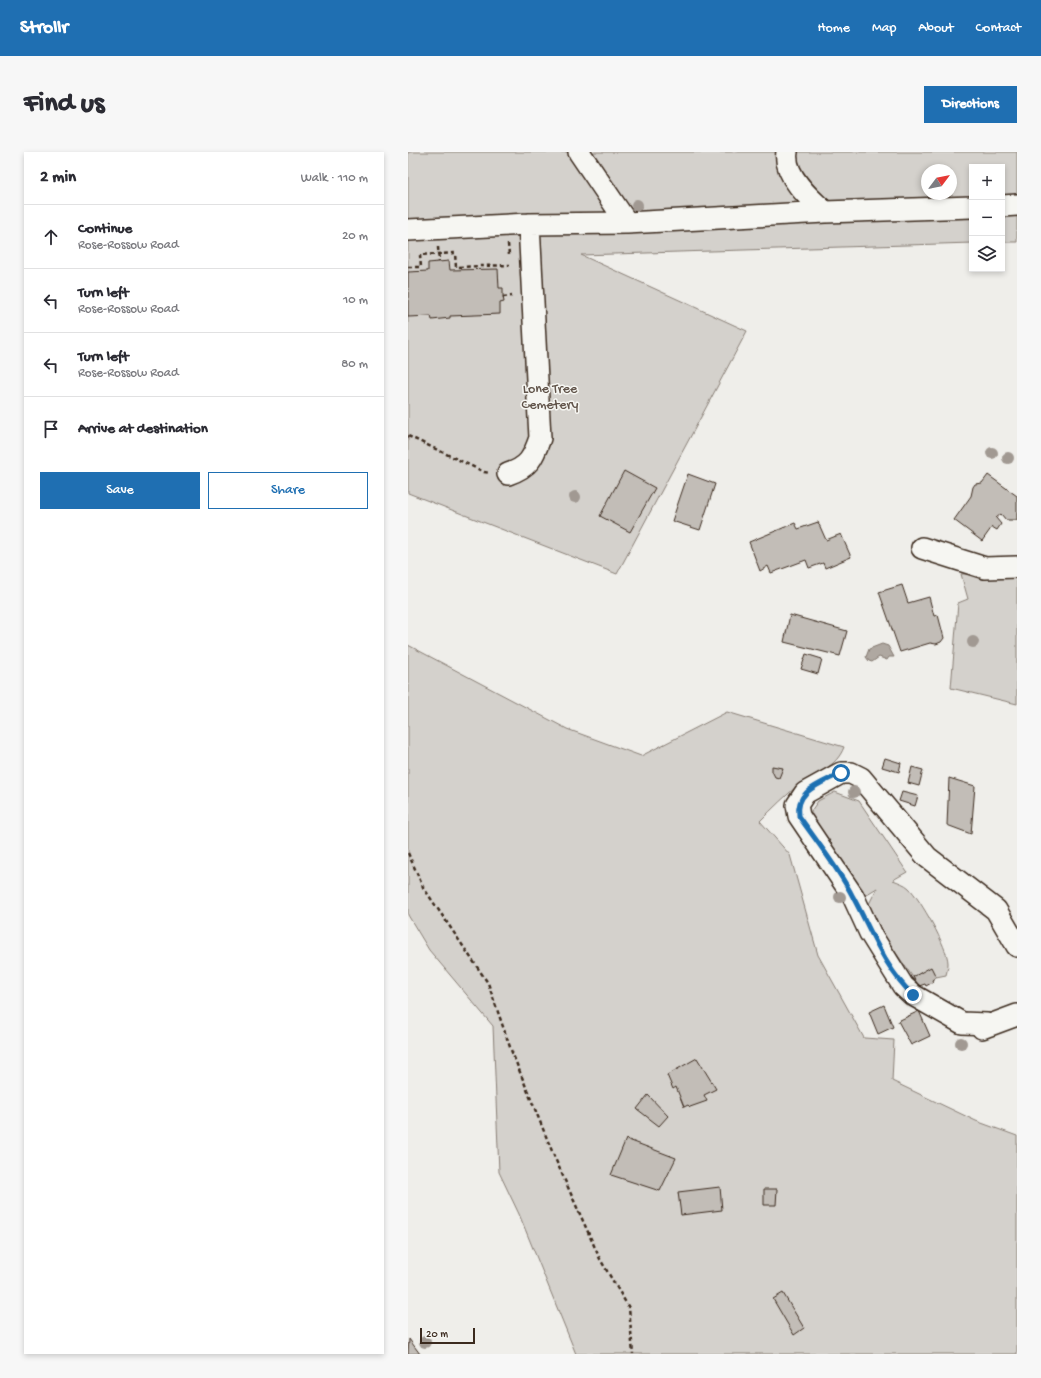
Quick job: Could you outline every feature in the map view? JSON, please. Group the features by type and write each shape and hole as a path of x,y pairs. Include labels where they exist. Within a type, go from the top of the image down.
{"lane":[{"path":"579,152 627,223"},
{"path":"787,152 786,157 792,172 804,194 825,212"},
{"path":"1005,206 1017,205"},
{"path":"408,230 529,224 627,223 825,212 969,207"},
{"path":"508,474 522,469 534,456 540,438 529,224"},
{"path":"922,548 985,568 1017,567"},
{"path":"1017,946 996,910 927,857 861,778 851,773 841,773 805,793 797,805 799,816 853,896 870,933 903,986 913,995 962,1023 987,1024 982,1028 1017,1015"}],"path":[{"path":"408,267 421,267 420,255 455,253 456,267 510,265"},
{"path":"503,297 512,296"},
{"path":"408,436 484,472 508,474"},
{"path":"408,853 423,887 488,982 512,1050 554,1156 600,1259 629,1308 633,1354"}],"green space":[{"name":"Lone Tree Cemetery","path":"408,152 1017,152 1017,242 1005,242 1005,164 969,164 969,243 581,255 747,331 617,574 408,493"},
{"path":"1017,573 1017,704 951,688 958,603 968,599 961,574"},
{"path":"408,645 567,729 641,756 727,712 844,747 836,760 801,783 760,821 790,855 818,955 864,1038 894,1040 892,1081 976,1121 1017,1136 1017,1354 576,1354 519,1214 499,1172 493,1026 429,950 408,915"},
{"path":"835,792 859,801 907,872 893,880 909,888 920,902 933,924 947,956 948,964 946,975 936,977 919,986 878,927 869,904 877,888 862,897 812,818 811,811 818,801"}],"shaded area":[{"path":"882,644 888,646 894,657 889,657 887,660 879,657 872,662 869,661 866,657 869,649"}],"building":[{"path":"449,261 450,270 498,269 499,288 503,288 504,302 500,303 500,314 450,316 450,318 432,320 431,316 408,317 408,272 428,271 428,263"},
{"path":"624,471 655,488 630,532 600,516"},
{"path":"688,474 715,484 700,530 672,521"},
{"path":"988,475 1017,496 1017,520 1006,520 1001,514 996,518 1001,524 997,530 992,527 982,541 954,520 971,496 975,484 982,483"},
{"path":"818,522 826,540 841,534 851,557 825,568 823,563 809,568 806,560 771,573 768,566 760,571 749,542 795,523 798,529"},
{"path":"902,585 908,603 929,597 934,616 938,615 944,638 941,642 936,644 930,643 900,652 879,592"},
{"path":"790,615 847,631 840,656 784,642"},
{"path":"806,654 822,659 818,674 801,669"},
{"path":"885,758 901,763 899,772 882,767"},
{"path":"772,766 783,768 779,778 775,777 772,771"},
{"path":"912,767 923,770 919,786 908,783"},
{"path":"949,778 975,786 971,834 947,825"},
{"path":"902,792 918,796 915,806 899,801"},
{"path":"931,967 936,977 932,980 933,982 926,986 925,984 919,986 913,977"},
{"path":"884,1005 893,1027 878,1034 869,1012"},
{"path":"919,1011 930,1036 911,1045 898,1021"},
{"path":"697,1058 716,1089 704,1095 707,1101 690,1107 688,1105 684,1107 676,1087 673,1089 667,1075"},
{"path":"648,1095 668,1116 659,1126 637,1109"},
{"path":"626,1139 676,1158 660,1191 611,1175"},
{"path":"720,1187 722,1210 681,1215 678,1192"},
{"path":"764,1189 777,1189 776,1205 764,1205"},
{"path":"783,1293 804,1328 794,1335 773,1299"},
{"path":"409,1339 420,1354 408,1354"}],"route":[{"path":"841,773 805,793 797,805 799,816 853,896 870,933 903,986 913,995"}]}
